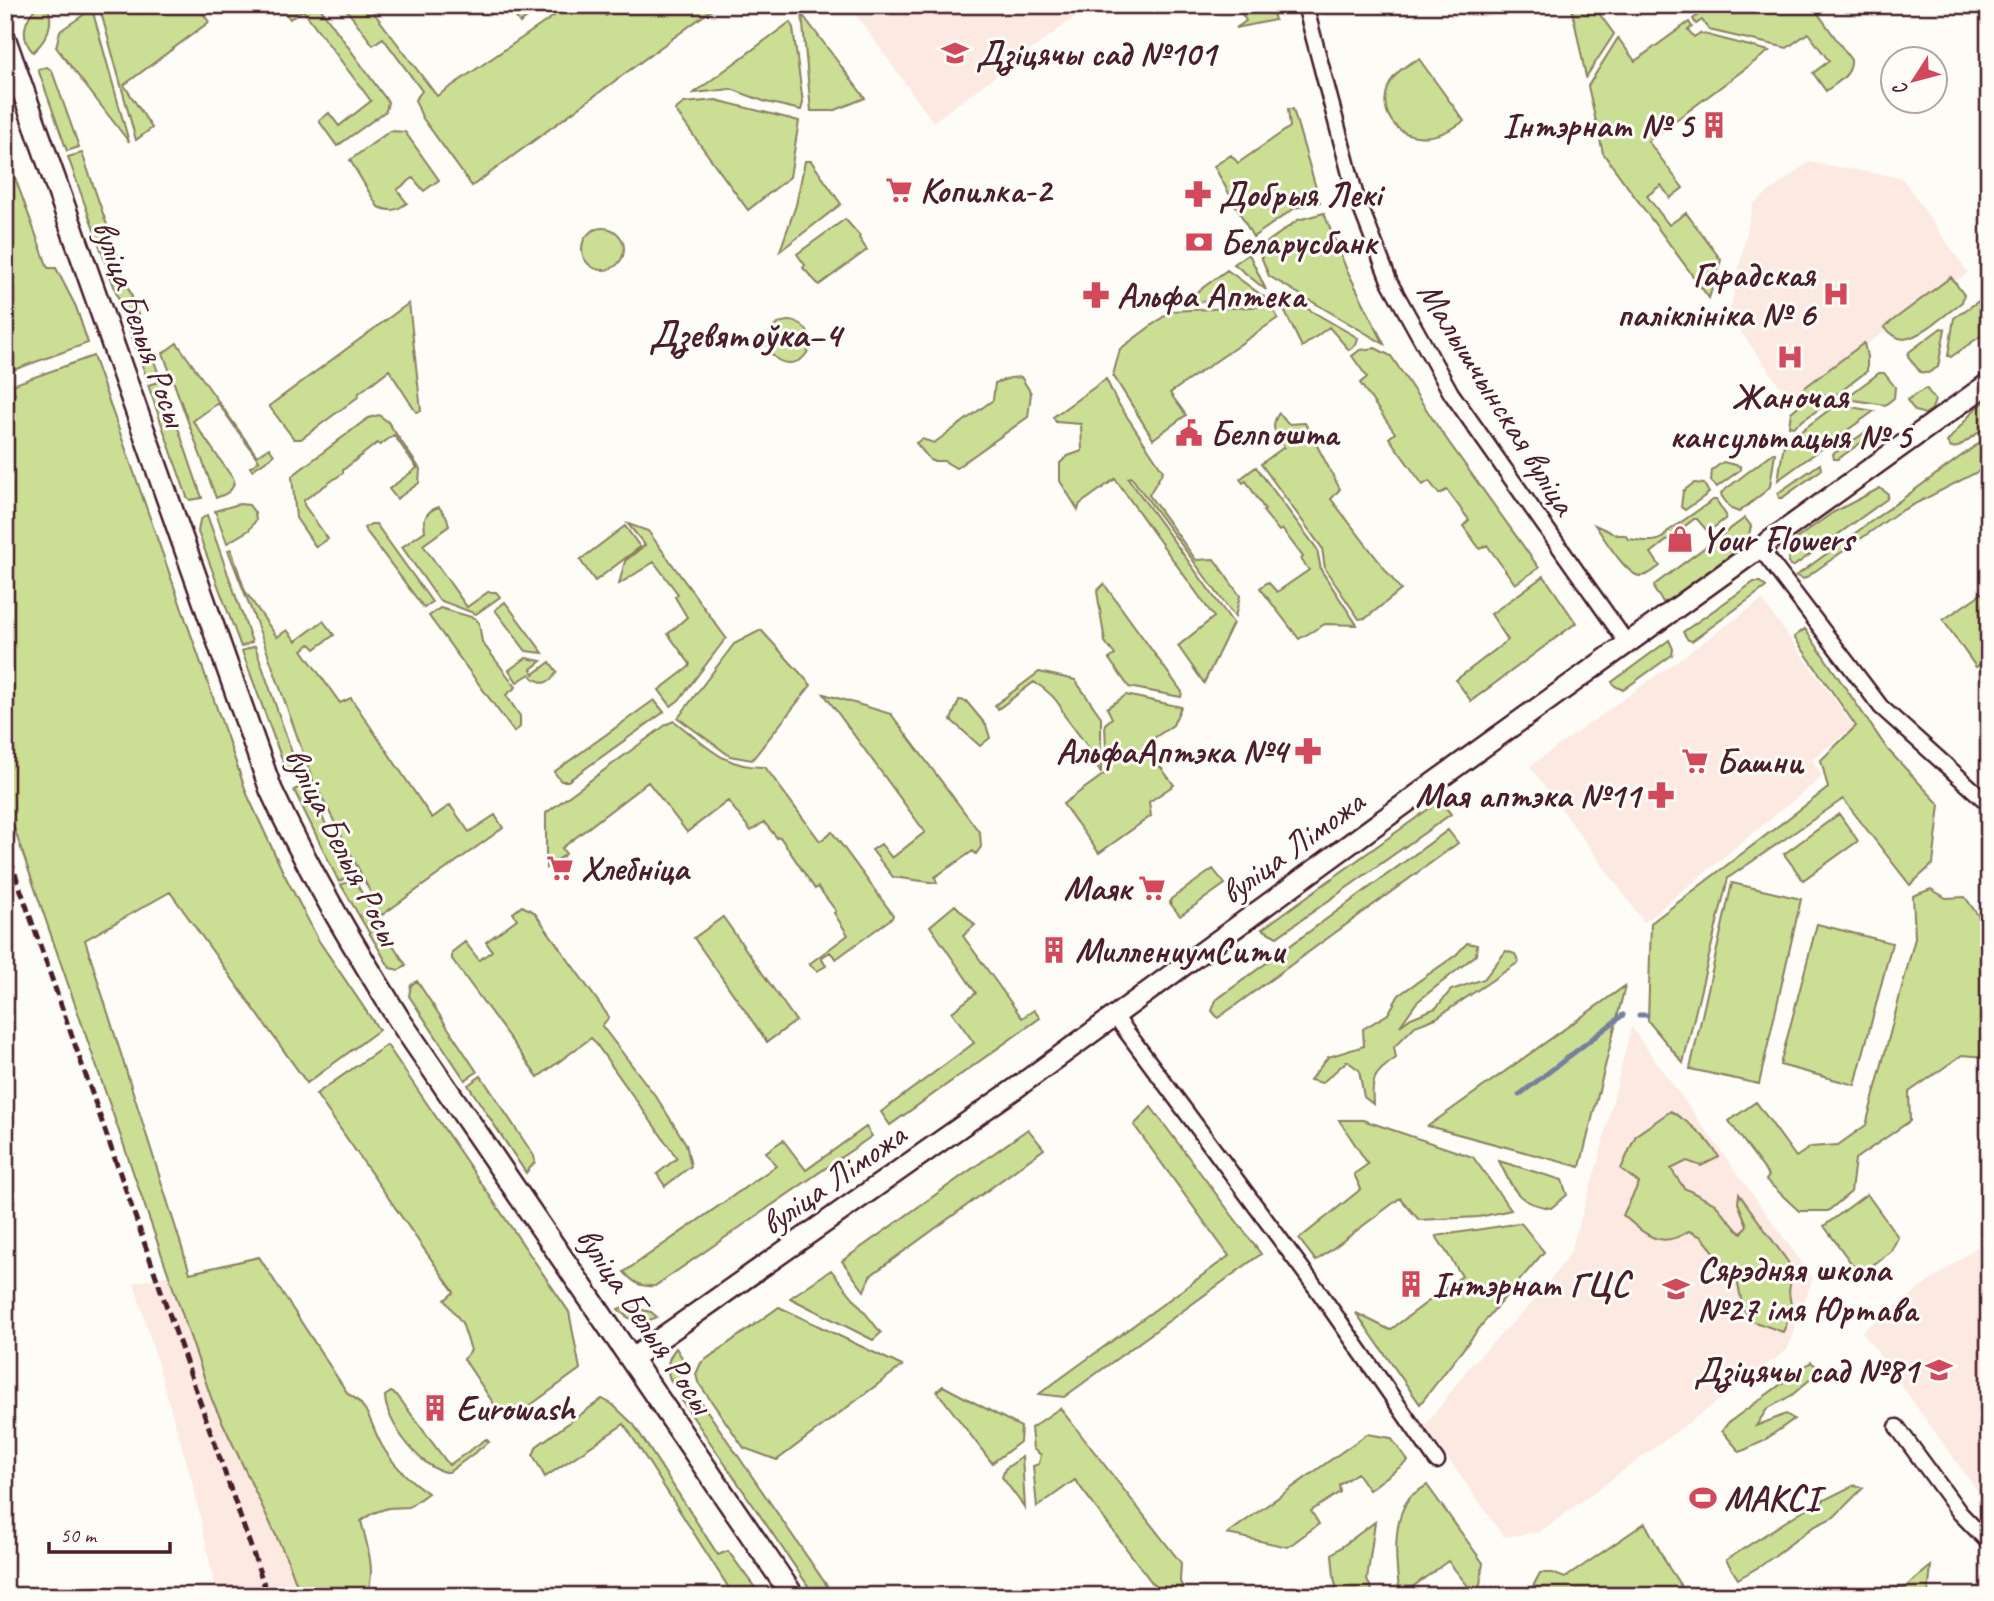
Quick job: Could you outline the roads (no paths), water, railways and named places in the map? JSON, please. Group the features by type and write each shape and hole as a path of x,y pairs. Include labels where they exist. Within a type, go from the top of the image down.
{"main road":[{"name":"вуліца Белыя Росы","path":"5,40 271,790 292,834 353,946 400,1021 793,1596"}],"street":[{"name":"Малышчынская вуліца","path":"1305,5 1354,194 1390,284 1451,393 1627,643"},
{"name":"вуліца Ліможа","path":"631,1359 1016,1088 1989,383"},
{"path":"1760,548 1881,707 1989,804"},
{"path":"1115,1016 1312,1282 1437,1461"},
{"path":"1897,1427 1960,1513 1989,1544"}],"waterway":[{"path":"1519,1095 1623,1015"},
{"path":"1639,1015 1647,1015"}],"railway":[{"path":"5,845 268,1596"}],"place":[{"name":"Дзіцячы сад №101","path":"955,53"},
{"name":"Інтэрнат № 5","path":"1714,125"},
{"name":"Копилка-2","path":"899,190"},
{"name":"Добрыя Лекі","path":"1198,194"},
{"name":"Беларусбанк","path":"1199,242"},
{"name":"Гарадская паліклініка № 6","path":"1836,294"},
{"name":"Альфа Аптека","path":"1096,295"},
{"name":"Жаночая кансультацыя № 5","path":"1790,357"},
{"name":"Белпошта","path":"1189,433"},
{"name":"Your Flowers","path":"1680,539"},
{"name":"АльфаАптэка №4","path":"1308,751"},
{"name":"Башни","path":"1695,761"},
{"name":"Мая аптэка №11","path":"1661,795"},
{"name":"Хлебніца","path":"560,868"},
{"name":"Маяк","path":"1152,888"},
{"name":"МиллениумСити","path":"1054,950"},
{"name":"Інтэрнат ГЦС","path":"1411,1284"},
{"name":"Сярэдняя школа №27 імя Юртава","path":"1676,1289"},
{"name":"Дзіцячы сад №81","path":"1939,1370"},
{"name":"Eurowash","path":"435,1408"},
{"name":"МАКСІ","path":"1703,1498"}],"district":[{"name":"Дзевятоўка–4","path":"745,334"}]}
